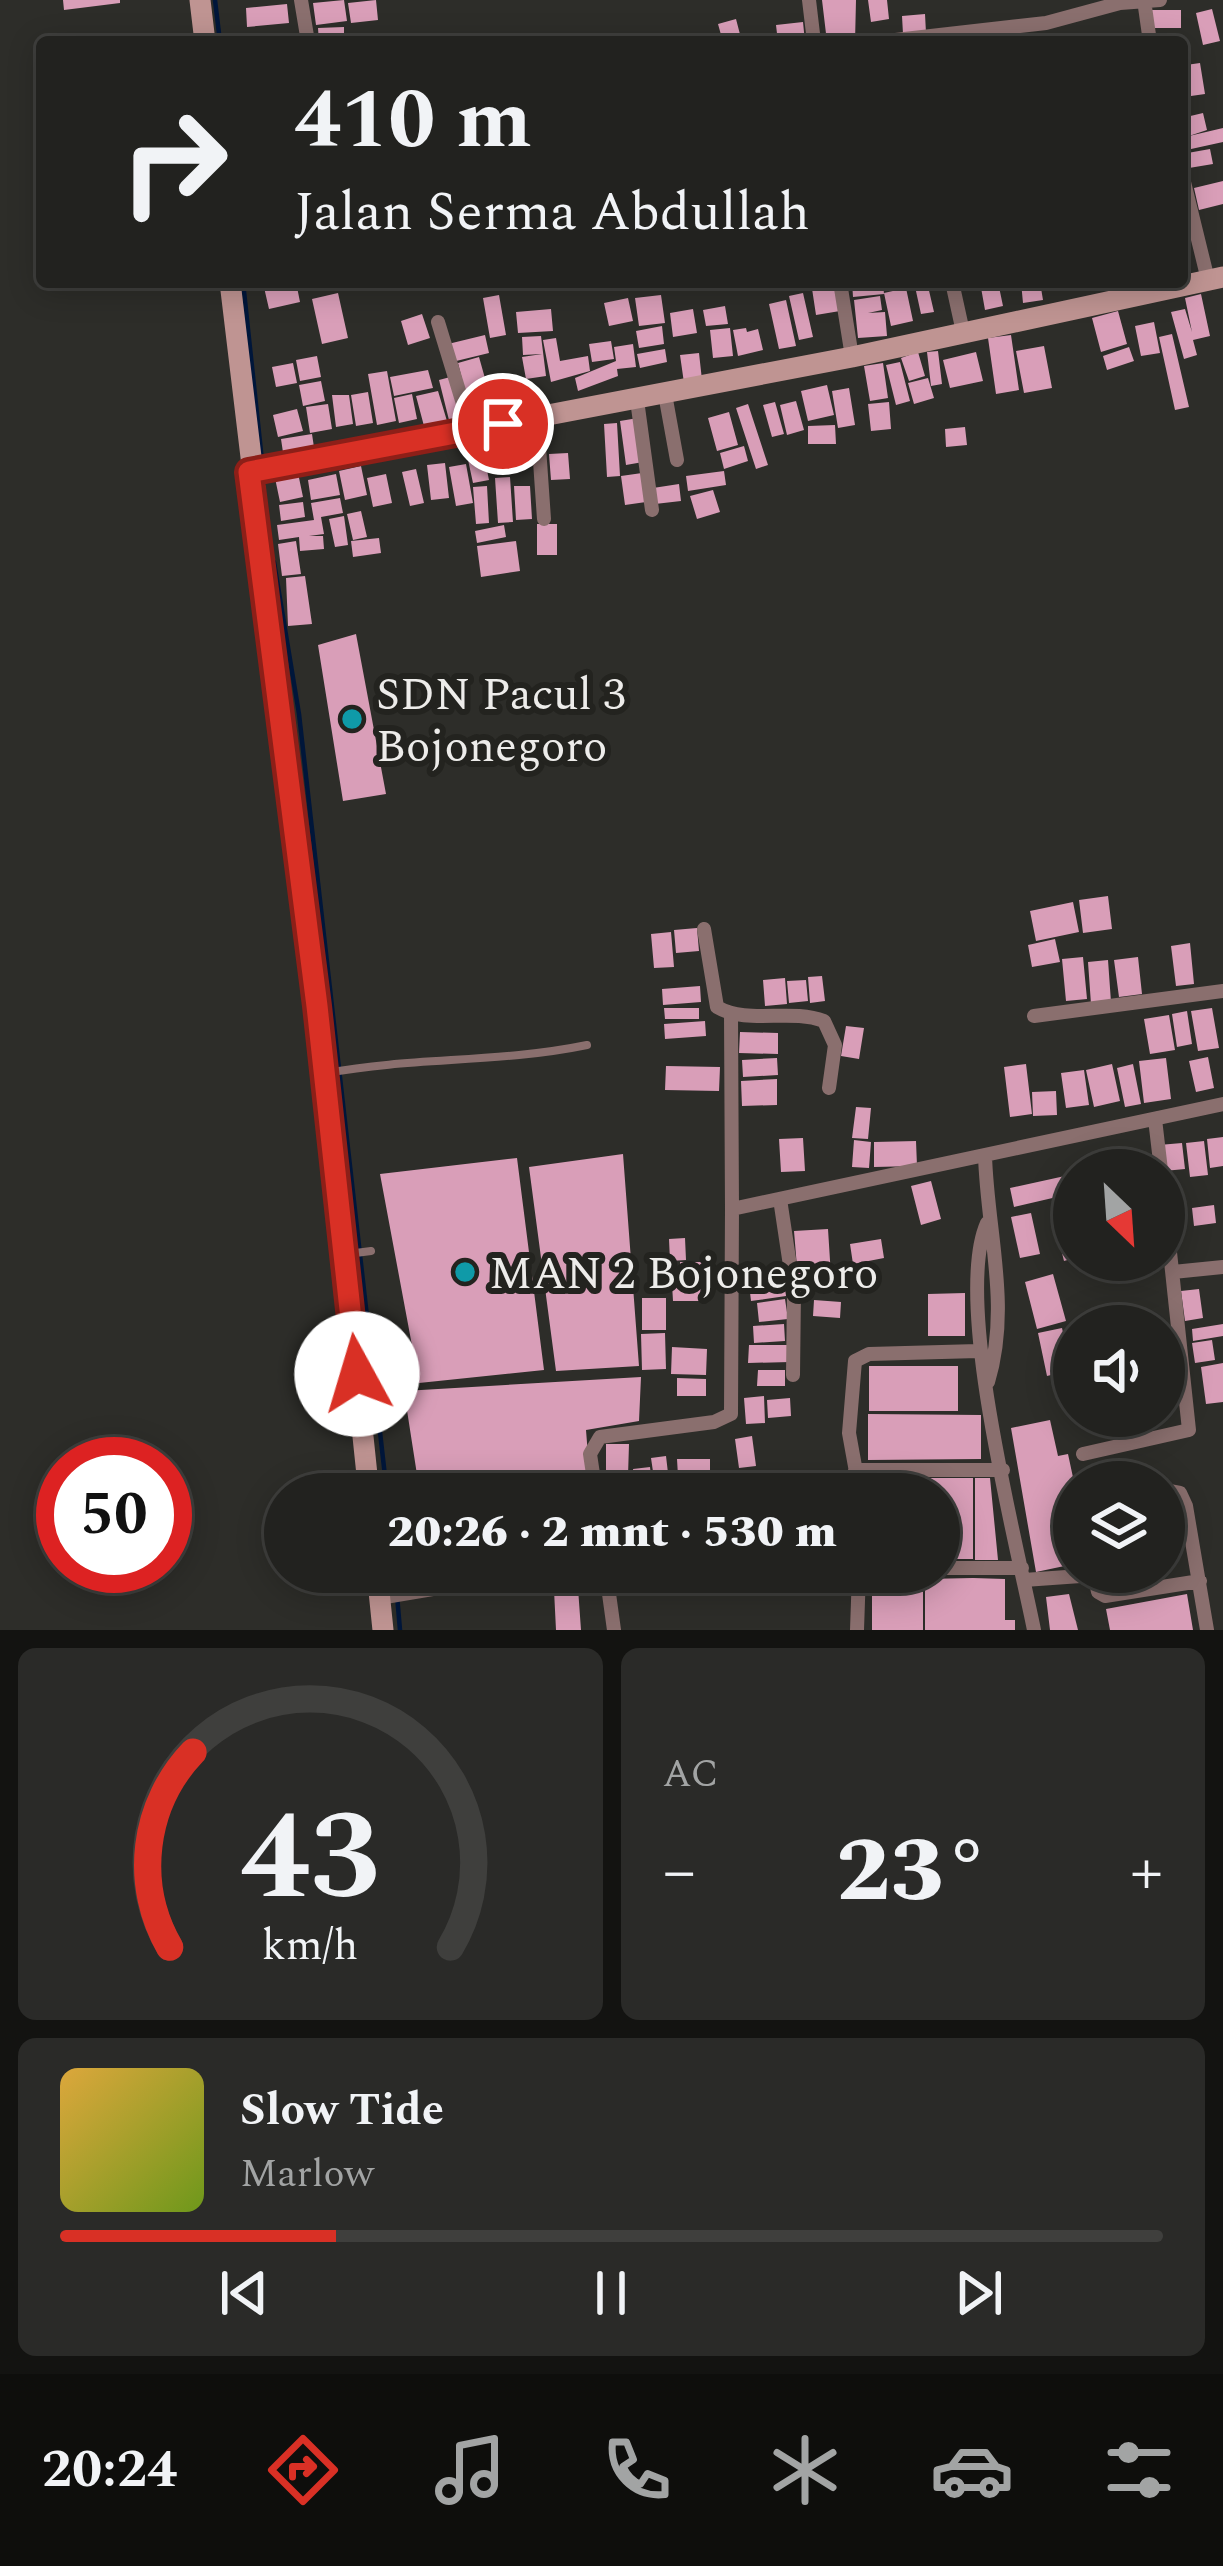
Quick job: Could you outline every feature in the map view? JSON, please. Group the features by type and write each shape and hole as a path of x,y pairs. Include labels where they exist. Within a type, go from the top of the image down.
{"main road":[{"path":"200,0 204,36"},
{"path":"231,288 262,470 348,1254 367,1473"},
{"path":"262,470 637,400 1172,288"},
{"path":"382,1593 383,1630"}],"street":[{"path":"301,0 307,36"},
{"path":"809,0 813,36"},
{"path":"931,36 1046,23 1120,2 1160,0"},
{"path":"1144,1 1149,36"},
{"path":"1188,193 1215,279"},
{"path":"842,288 852,357"},
{"path":"953,288 963,332"},
{"path":"438,322 470,430"},
{"path":"665,394 676,460"},
{"path":"637,400 652,510"},
{"path":"536,418 544,519"},
{"path":"704,929 714,1000 731,1014 799,1014 824,1021 835,1045 829,1088"},
{"path":"1034,1016 1223,991"},
{"path":"593,1473 590,1454 600,1437 714,1422 731,1414 731,1014"},
{"path":"732,1210 1223,1104"},
{"path":"1154,1119 1158,1149"},
{"path":"986,1155 987,1223 996,1244 998,1339 988,1382"},
{"path":"780,1199 793,1278 793,1375"},
{"path":"987,1223 977,1245 978,1346 1034,1630"},
{"path":"1185,1271 1223,1267"},
{"path":"1083,1454 1189,1430 1174,1281"},
{"path":"856,1473 849,1433 854,1361 869,1354 978,1346 998,1339"},
{"path":"855,1470 1003,1470"},
{"path":"1185,1511 1208,1630"},
{"path":"960,1570 1053,1574"},
{"path":"1185,1583 1200,1581"},
{"path":"383,1598 414,1593"},
{"path":"609,1593 614,1630"},
{"path":"857,1630 859,1593"}],"lane":[{"path":"328,1072 505,1060 587,1045"},
{"path":"348,1254 371,1251"}],"building":[{"path":"63,0 120,0 120,3 64,10"},
{"path":"344,0 347,21 316,25 313,3"},
{"path":"376,0 378,20 351,23 348,3"},
{"path":"822,0 856,0 855,36 826,36"},
{"path":"868,0 887,0 889,19 871,22"},
{"path":"287,4 289,23 247,27 246,8"},
{"path":"1212,9 1220,41 1203,45 1196,13"},
{"path":"1149,10 1181,10 1181,28 1149,28"},
{"path":"925,14 926,33 903,34 902,16"},
{"path":"736,19 740,36 721,36 718,24"},
{"path":"803,22 804,36 777,36 776,25"},
{"path":"344,27 344,36 319,36 318,28"},
{"path":"1200,63 1205,94 1191,96 1188,65"},
{"path":"1203,113 1207,130 1189,136 1223,128 1223,142 1188,150 1188,117"},
{"path":"1210,149 1213,164 1188,168 1188,153"},
{"path":"1223,181 1223,204 1199,210 1194,188"},
{"path":"264,288 297,288 300,302 269,309"},
{"path":"812,288 836,288 840,311 816,315"},
{"path":"852,288 884,288 884,294 853,297"},
{"path":"906,288 913,321 891,326 884,293"},
{"path":"915,288 928,288 934,312 921,314"},
{"path":"981,288 999,288 1003,306 985,310"},
{"path":"1022,288 1041,288 1043,300 1023,303"},
{"path":"338,293 348,338 322,344 312,299"},
{"path":"803,293 813,337 799,340 789,296"},
{"path":"1201,294 1210,336 1193,340 1197,355 1184,359 1171,312 1185,309 1192,332 1185,298"},
{"path":"499,295 506,335 490,338 483,298"},
{"path":"661,295 665,323 639,326 635,298"},
{"path":"880,296 882,310 868,313 885,312 887,336 858,338 854,300"},
{"path":"628,298 633,321 609,326 604,303"},
{"path":"786,300 796,346 779,349 769,304"},
{"path":"725,306 728,324 706,326 703,310"},
{"path":"551,309 553,331 518,333 516,312"},
{"path":"693,309 697,333 673,337 670,313"},
{"path":"1118,311 1127,344 1101,352 1092,318"},
{"path":"422,314 430,338 408,345 401,321"},
{"path":"1154,322 1160,353 1141,356 1135,326"},
{"path":"662,326 664,344 639,348 636,331"},
{"path":"730,328 733,356 713,358 710,330"},
{"path":"746,328 747,332 758,329 763,350 738,356 733,330"},
{"path":"1172,334 1189,407 1175,410 1159,337"},
{"path":"485,335 489,353 452,362 448,344"},
{"path":"1011,335 1019,390 996,394 988,338"},
{"path":"541,336 546,376 526,379 522,357 542,354 523,355 522,337"},
{"path":"556,338 560,361 588,356 590,371 551,382 543,340"},
{"path":"611,341 614,359 592,362 589,344"},
{"path":"633,344 636,367 617,369 618,376 578,391 575,378 616,361 614,347"},
{"path":"1044,346 1052,388 1024,393 1016,351"},
{"path":"1129,347 1134,361 1107,370 1103,356"},
{"path":"665,349 667,362 640,368 637,354"},
{"path":"938,351 942,384 931,386 927,352"},
{"path":"918,352 925,376 909,381 901,358"},
{"path":"976,352 983,381 950,388 943,360"},
{"path":"699,353 702,380 684,383 680,355"},
{"path":"317,356 321,377 300,381 296,360"},
{"path":"479,357 488,389 466,395 458,363"},
{"path":"900,362 910,401 896,405 886,365"},
{"path":"293,363 297,383 276,387 272,367"},
{"path":"883,363 888,398 870,401 864,366"},
{"path":"428,370 433,388 394,396 390,377"},
{"path":"387,371 396,421 377,425 368,374"},
{"path":"454,376 465,420 450,424 439,380"},
{"path":"928,378 934,398 914,404 908,383"},
{"path":"321,381 325,401 303,406 299,385"},
{"path":"827,385 834,415 808,421 801,391"},
{"path":"849,388 855,425 838,428 832,391"},
{"path":"438,391 447,421 424,426 416,396"},
{"path":"368,392 373,423 356,426 351,395"},
{"path":"412,394 417,419 399,423 394,398"},
{"path":"332,395 349,395 353,424 336,427"},
{"path":"796,401 804,430 787,435 780,405"},
{"path":"775,402 784,434 772,437 763,405"},
{"path":"889,402 891,429 871,431 868,404"},
{"path":"328,404 332,429 310,433 306,407"},
{"path":"748,404 768,465 756,469 736,408"},
{"path":"297,409 303,431 278,437 273,415"},
{"path":"729,412 738,445 717,451 708,418"},
{"path":"638,418 643,462 626,465 620,421"},
{"path":"617,423 620,476 607,477 604,424"},
{"path":"835,425 836,444 808,444 808,426"},
{"path":"965,427 967,445 946,447 945,429"},
{"path":"312,434 315,454 284,459 281,439"},
{"path":"532,439 534,465 513,467 510,441"},
{"path":"744,446 748,461 724,469 720,453"},
{"path":"483,451 489,480 473,483 467,455"},
{"path":"568,453 570,479 551,480 549,454"},
{"path":"445,463 449,498 431,500 427,465"},
{"path":"466,464 473,503 456,506 449,467"},
{"path":"361,466 367,495 345,500 339,471"},
{"path":"416,469 424,503 410,506 402,472"},
{"path":"724,471 726,485 688,491 686,476"},
{"path":"298,473 303,497 280,502 275,478"},
{"path":"642,473 646,502 625,505 621,476"},
{"path":"336,474 340,495 311,500 308,480"},
{"path":"386,474 392,503 373,507 367,478"},
{"path":"510,477 513,522 498,523 495,478"},
{"path":"679,484 681,501 655,504 653,488"},
{"path":"487,486 489,523 476,524 473,487"},
{"path":"514,486 530,486 532,519 516,520"},
{"path":"713,490 720,512 697,519 690,496"},
{"path":"340,498 343,513 321,517 324,534 309,536 323,536 324,549 300,551 299,537 279,540 277,525 314,520 311,503"},
{"path":"303,502 305,517 281,521 279,505"},
{"path":"361,511 367,537 353,540 347,514"},
{"path":"344,516 348,545 335,547 329,519"},
{"path":"537,524 557,524 557,555 537,555"},
{"path":"504,525 506,537 477,543 475,531"},
{"path":"379,538 381,553 353,557 351,541"},
{"path":"296,541 301,574 282,576 278,544"},
{"path":"516,541 520,571 481,577 477,546"},
{"path":"305,576 312,624 288,626 286,578"},
{"name":"SDN Pacul 3 Bojonegoro","path":"356,634 386,794 343,801 318,645"},
{"path":"1108,896 1112,929 1083,933 1079,900"},
{"path":"1073,902 1079,932 1036,941 1030,911"},
{"path":"697,928 699,951 676,953 674,930"},
{"path":"671,932 674,967 654,968 651,934"},
{"path":"1055,939 1060,962 1032,967 1028,945"},
{"path":"1190,943 1194,984 1176,986 1171,946"},
{"path":"1083,957 1087,999 1066,1001 1062,959"},
{"path":"1138,957 1142,994 1119,997 1114,960"},
{"path":"1108,960 1111,1002 1091,1004 1088,962"},
{"path":"822,976 825,1001 810,1003 808,977"},
{"path":"785,978 787,1004 765,1006 763,980"},
{"path":"806,980 808,1001 789,1003 787,981"},
{"path":"700,986 701,1002 663,1005 662,989"},
{"path":"664,1008 699,1008 699,1019 665,1019"},
{"path":"1212,1008 1219,1048 1198,1051 1191,1011"},
{"path":"1187,1011 1192,1044 1177,1047 1172,1014"},
{"path":"1169,1015 1175,1050 1150,1054 1144,1019"},
{"path":"705,1021 706,1036 665,1039 664,1024"},
{"path":"846,1026 864,1028 859,1059 841,1056"},
{"path":"740,1032 778,1033 778,1054 739,1053"},
{"path":"1208,1057 1214,1088 1196,1092 1189,1061"},
{"path":"777,1058 778,1075 743,1077 742,1060"},
{"path":"1166,1058 1171,1099 1144,1103 1139,1061"},
{"path":"1026,1064 1032,1114 1010,1117 1004,1067"},
{"path":"1112,1064 1120,1101 1094,1107 1086,1070"},
{"path":"1133,1064 1141,1104 1125,1107 1117,1068"},
{"path":"666,1066 720,1067 719,1091 665,1090"},
{"path":"1084,1070 1089,1105 1066,1108 1061,1073"},
{"path":"777,1079 777,1105 742,1106 741,1081"},
{"path":"1056,1091 1057,1115 1033,1116 1032,1092"},
{"path":"856,1107 871,1108 868,1139 852,1138"},
{"path":"1223,1137 1223,1166 1210,1168 1207,1139"},
{"path":"803,1138 805,1171 781,1172 779,1139"},
{"path":"854,1140 871,1142 869,1168 852,1167"},
{"path":"916,1141 917,1166 874,1167 874,1142"},
{"path":"1204,1141 1208,1175 1190,1177 1186,1143"},
{"path":"1182,1143 1183,1149 1160,1149 1159,1145"},
{"path":"623,1154 639,1366 556,1371 529,1167"},
{"name":"MAN 2 Bojonegoro","path":"517,1158 544,1370 419,1383 380,1174"},
{"path":"1053,1179 1053,1198 1014,1207 1010,1188"},
{"path":"931,1181 941,1219 921,1225 911,1186"},
{"path":"1214,1205 1216,1223 1194,1226 1192,1208"},
{"path":"1031,1213 1040,1254 1020,1258 1011,1217"},
{"path":"828,1229 831,1276 798,1279 794,1231"},
{"path":"685,1238 686,1260 670,1261 669,1239"},
{"path":"881,1239 884,1258 853,1264 850,1244"},
{"path":"680,1262 705,1262 705,1278 680,1278"},
{"path":"1053,1274 1062,1305 1053,1305 1053,1325 1037,1329 1025,1282"},
{"path":"785,1279 786,1296 751,1301 749,1284"},
{"path":"672,1284 705,1284 705,1301 673,1301"},
{"path":"1199,1289 1203,1318 1185,1321 1181,1291"},
{"path":"965,1293 965,1336 928,1336 928,1294"},
{"path":"642,1298 666,1298 666,1330 642,1330"},
{"path":"785,1299 788,1319 759,1322 757,1303"},
{"path":"814,1300 841,1302 840,1318 813,1316"},
{"path":"784,1324 785,1341 754,1343 753,1326"},
{"path":"1223,1324 1223,1336 1193,1341 1192,1329"},
{"path":"1053,1330 1053,1374 1047,1376 1038,1333"},
{"path":"665,1333 666,1369 642,1370 641,1334"},
{"path":"1212,1340 1215,1360 1195,1363 1192,1343"},
{"path":"749,1345 791,1345 790,1362 748,1363"},
{"path":"672,1347 707,1349 706,1375 671,1374"},
{"path":"1223,1363 1223,1402 1206,1404 1201,1367"},
{"path":"869,1366 958,1366 958,1411 869,1411"},
{"path":"758,1370 785,1370 785,1386 757,1386"},
{"path":"641,1377 639,1421 586,1430 589,1473 417,1473 404,1391"},
{"path":"677,1378 706,1379 706,1396 677,1396"},
{"path":"764,1396 765,1423 746,1424 744,1398"},
{"path":"790,1398 791,1416 768,1418 767,1400"},
{"path":"868,1414 981,1415 981,1459 868,1460"},
{"path":"1050,1420 1058,1456 1068,1454 1070,1461 1053,1461 1053,1568 1036,1572 1011,1428"},
{"path":"752,1436 756,1466 739,1468 735,1439"},
{"path":"606,1444 629,1444 628,1473 606,1473"},
{"path":"666,1456 668,1473 653,1473 651,1458"},
{"path":"677,1459 710,1459 710,1473 678,1473"},
{"path":"960,1478 973,1478 973,1559 960,1559"},
{"path":"975,1478 990,1478 998,1560 975,1560"},
{"path":"960,1578 1005,1579 1005,1620 1015,1620 1015,1630 925,1630 925,1593 960,1593"},
{"path":"554,1593 578,1593 581,1630 556,1630"},
{"path":"872,1593 923,1593 923,1630 872,1630"},
{"path":"1069,1594 1078,1630 1050,1630 1046,1597"},
{"path":"1187,1594 1193,1630 1110,1630 1106,1609"}],"waterway":[{"path":"215,0 219,36"},
{"path":"244,288 262,461"},
{"path":"274,562 299,714 385,1473"},
{"path":"397,1593 400,1630"}],"place":[{"name":"SDN Pacul 3 Bojonegoro","path":"352,719"},
{"name":"MAN 2 Bojonegoro","path":"465,1272"}],"route":[{"path":"357,1374 301,872 249,472 503,424"}]}
